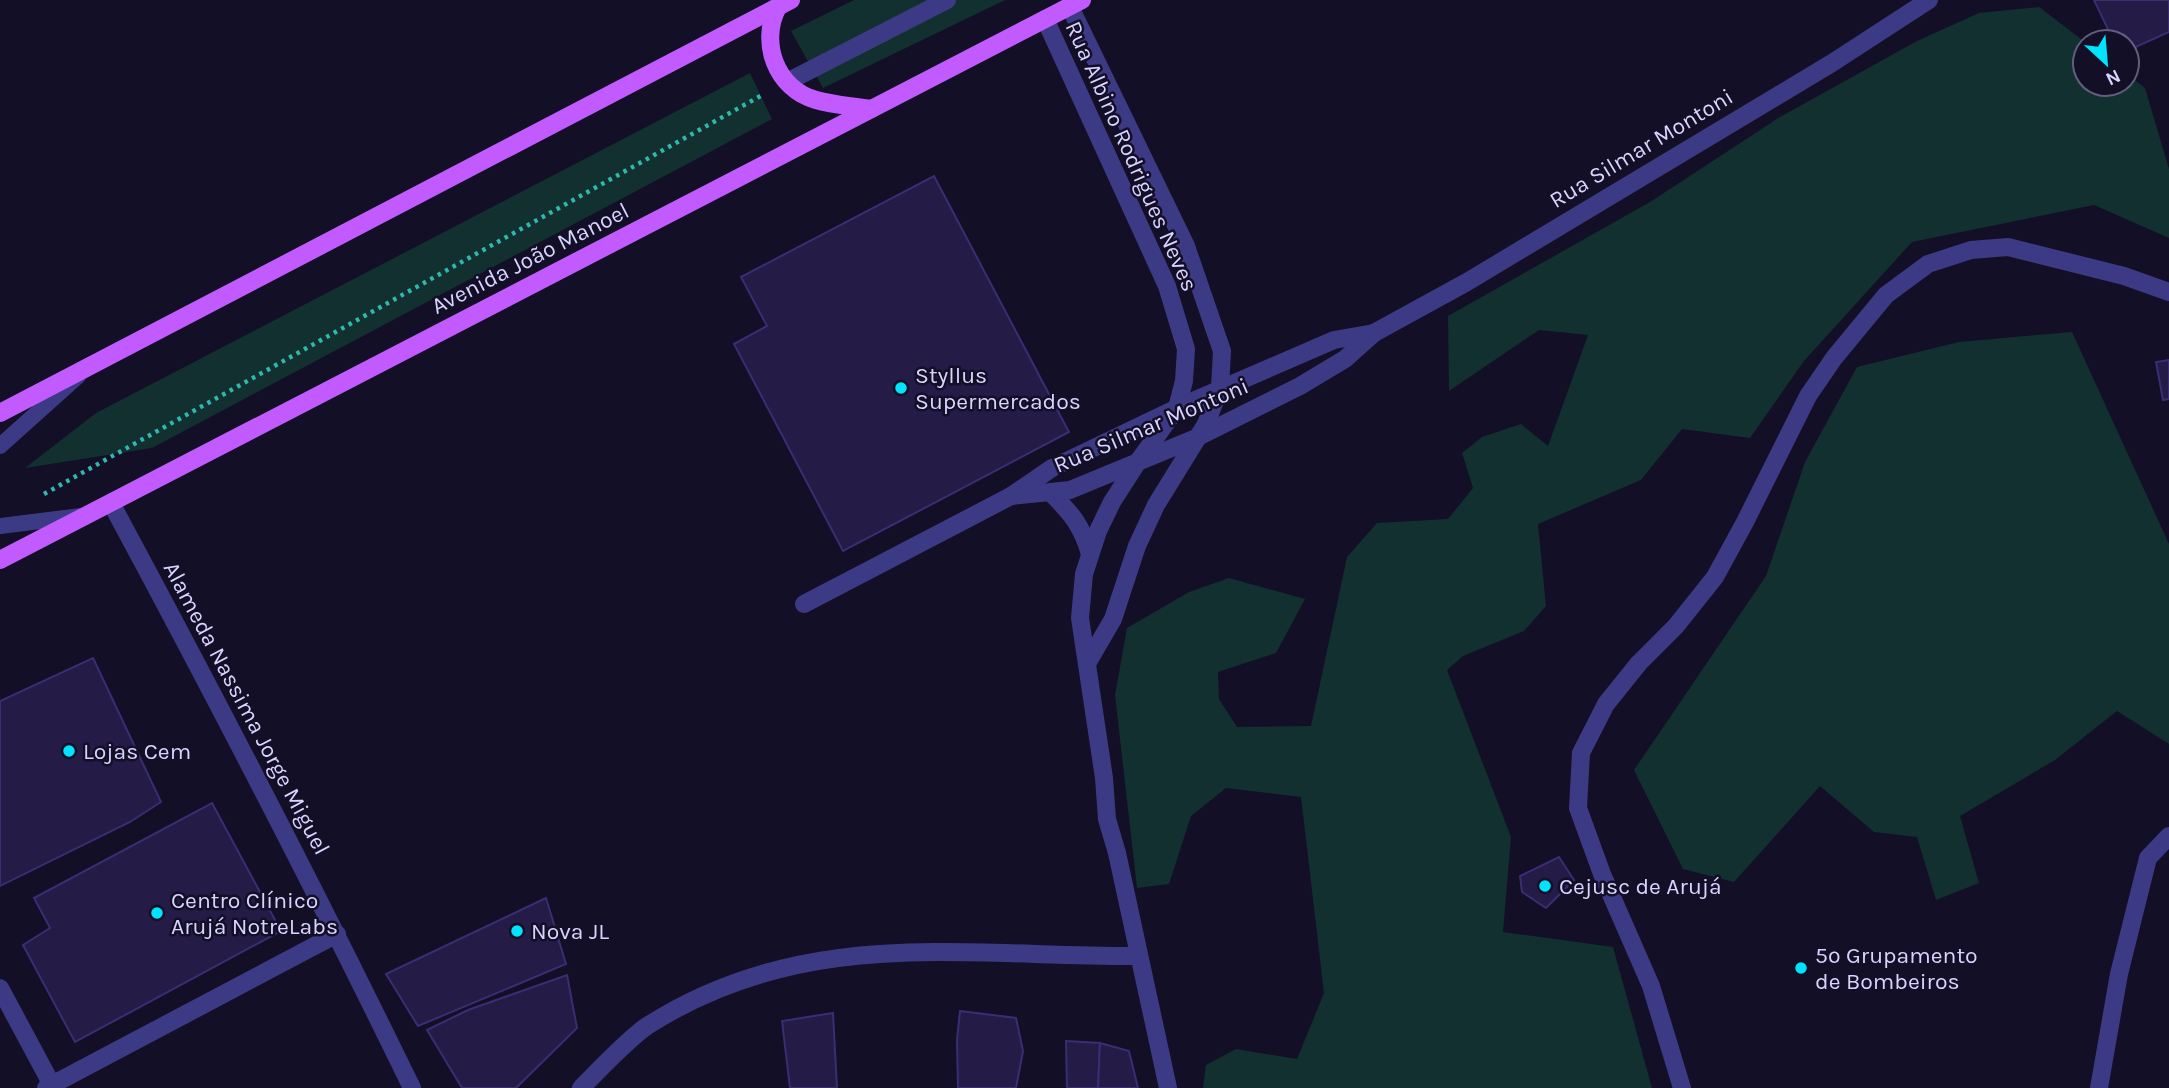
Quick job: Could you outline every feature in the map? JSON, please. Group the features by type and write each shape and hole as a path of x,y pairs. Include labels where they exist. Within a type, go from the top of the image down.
{"main road":[{"name":"Avenida João Manoel","path":"0,560 1076,3"},
{"path":"785,4 771,20 769,37 771,53 787,82 800,93 817,100 871,109"},
{"path":"0,413 785,4"}],"street":[{"path":"787,82 947,0"},
{"name":"Rua Silmar Montoni","path":"1011,496 1070,490 1196,438 1322,373 1345,359 1374,333 1467,282 1832,63 1929,0"},
{"name":"Rua Albino Rodrigues Neves","path":"1076,3 1185,246 1222,351 1220,388 1206,424 1156,505 1137,546 1112,619 1088,662"},
{"name":"Rua Albino Rodrigues Neves","path":"1045,19 1167,286 1186,349 1184,381 1177,408 1112,502 1090,554 1084,575 1080,618 1104,778 1107,818 1168,1088"},
{"path":"1682,1088 1651,986 1602,874 1578,808 1581,753 1606,704 1715,576 1808,396 1834,358 1886,295 1928,264 1970,250 2008,247 2124,276 2169,292"},
{"name":"Rua Silmar Montoni","path":"804,604 1011,496 1052,468 1177,408 1334,340 1374,333"},
{"name":"Rua Silmar Montoni","path":"1051,493 1074,516 1084,533 1090,554"},
{"name":"Alameda Nassima Jorge Miguel","path":"111,503 228,719 412,1088"},
{"path":"2099,1088 2119,974 2148,858 2169,836"},
{"path":"0,988 49,1086 337,934"},
{"path":"581,1088 645,1028 705,993 772,969 857,954 923,951 1139,956"}],"lane":[{"path":"0,446 91,365"},
{"path":"0,526 87,515"}],"path":[{"path":"36,498 787,82"}],"green space":[{"path":"854,0 1005,0 823,88 791,31"},
{"path":"2039,7 2071,31 2071,98 2141,98 2141,85 2145,88 2169,169 2169,238 2094,205 1912,242 1804,361 1750,438 1682,429 1641,480 1538,524 1546,606 1524,631 1463,656 1447,670 1511,837 1503,932 1613,947 1652,1088 1203,1088 1206,1065 1236,1049 1297,1059 1324,993 1301,797 1226,788 1191,816 1169,884 1137,888 1115,695 1127,628 1189,592 1229,578 1305,599 1276,653 1218,672 1219,699 1237,727 1311,726 1347,557 1377,523 1448,519 1473,488 1462,453 1482,437 1521,424 1548,446 1588,335 1539,330 1449,391 1448,316 1650,202 1780,117 1917,41 1979,13"},
{"path":"750,73 772,119 152,448 25,468 96,413"},
{"path":"2072,332 2169,544 2169,744 2117,711 2055,760 1960,816 1979,883 1936,900 1917,837 1874,832 1820,786 1734,882 1683,869 1634,770 1766,576 1805,462 1857,367 1959,342"}],"building":[{"path":"2094,0 2169,0 2169,32 2141,45 2141,28 2107,28"},
{"name":"Styllus Supermercados","path":"934,176 1069,432 843,551 734,344 767,326 741,277"},
{"path":"2169,360 2169,399 2163,400 2156,362"},
{"name":"Lojas Cem","path":"93,658 161,802 130,822 0,886 0,701"},
{"name":"Centro Clínico Arujá NotreLabs","path":"212,803 281,931 75,1042 23,945 50,928 34,898"},
{"name":"Cejusc de Arujá","path":"1559,857 1574,880 1546,908 1522,892 1520,876"},
{"name":"Nova JL","path":"546,898 566,964 418,1026 386,974"},
{"name":"Nova JL","path":"567,975 577,1028 516,1088 462,1088 427,1030 468,1010"},
{"path":"960,1011 1016,1018 1023,1051 1016,1088 958,1088 957,1040"},
{"path":"833,1013 837,1088 790,1088 782,1021"},
{"path":"1066,1041 1100,1043 1098,1088 1067,1088"},
{"path":"1100,1043 1129,1051 1138,1088 1098,1088"}],"place":[{"name":"Styllus Supermercados","path":"901,388"},
{"name":"Lojas Cem","path":"69,751"},
{"name":"Cejusc de Arujá","path":"1545,886"},
{"name":"Centro Clínico Arujá NotreLabs","path":"157,913"},
{"name":"Nova JL","path":"517,931"},
{"name":"5º Grupamento de Bombeiros","path":"1801,968"}]}
